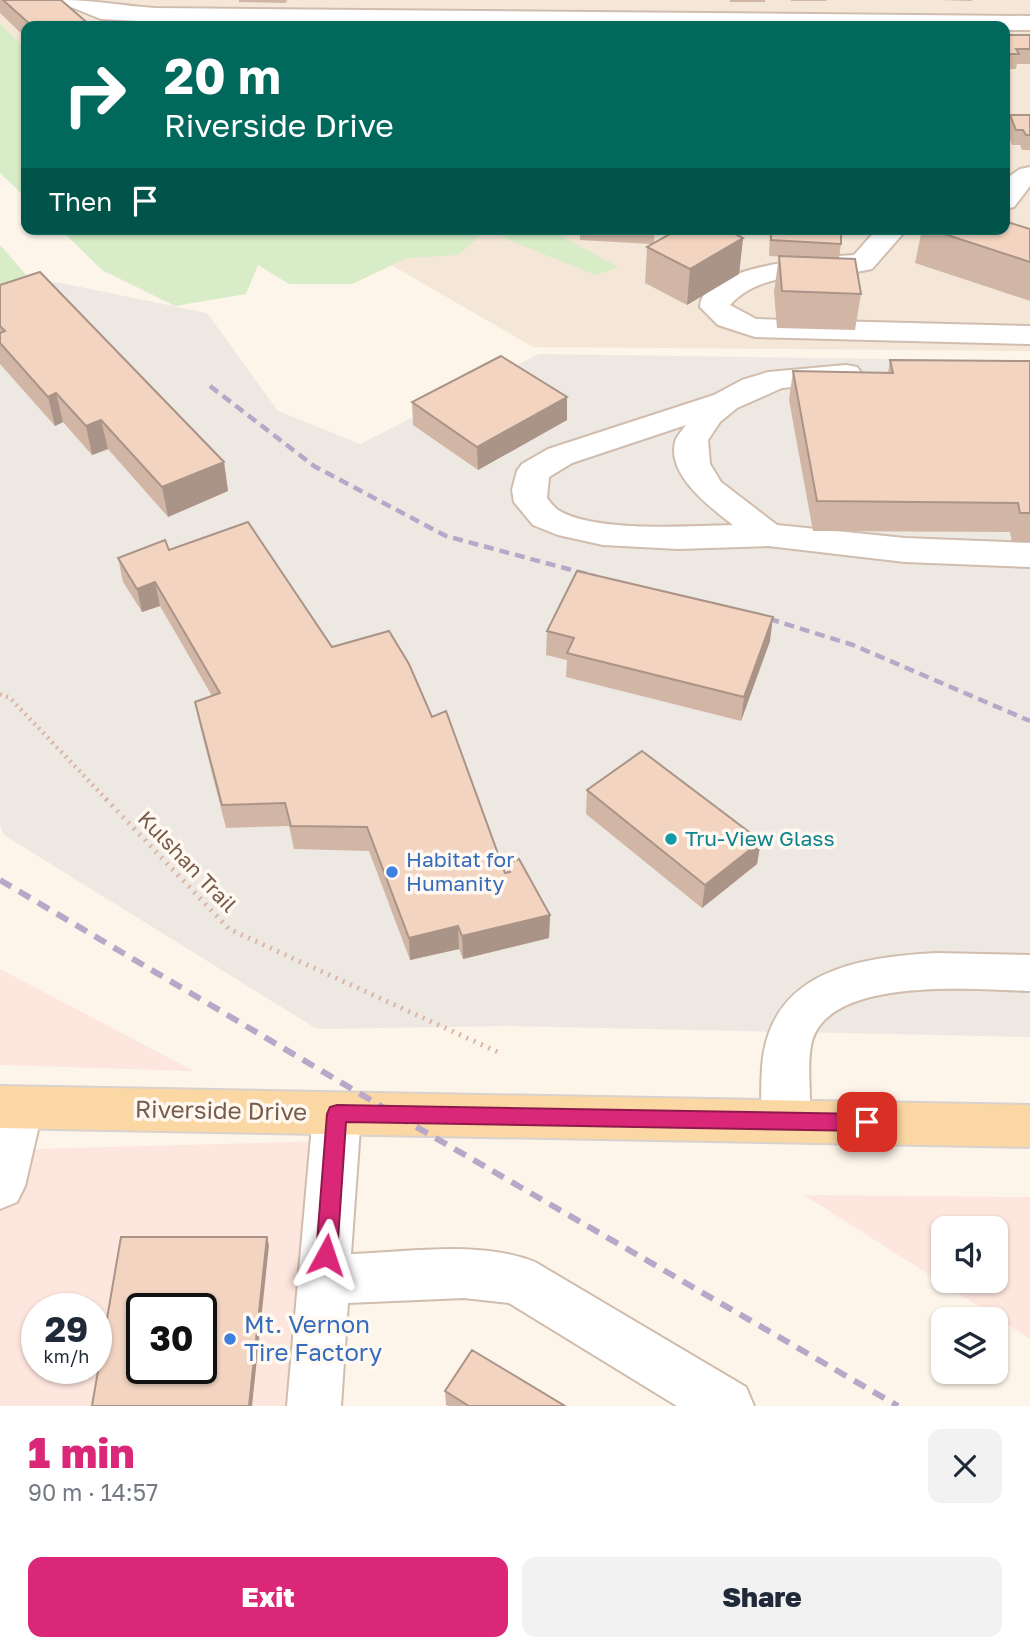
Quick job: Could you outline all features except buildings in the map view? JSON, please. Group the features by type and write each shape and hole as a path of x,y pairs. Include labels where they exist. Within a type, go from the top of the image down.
{"main road":[{"name":"Riverside Drive","path":"9,1108 1030,1126"}],"street":[{"path":"74,0 101,12 221,8 852,11 1000,21"},
{"path":"1010,22 1030,23"},
{"path":"1010,192 1016,183 1030,175"},
{"path":"1010,212 1030,220"},
{"path":"888,235 862,263 785,270 753,276 715,300 715,307 722,316 755,328 1030,335"},
{"path":"883,374 779,379 752,387 726,401 560,456 534,471 528,488 532,504 548,520 582,531 616,536 768,535 905,550 1030,555"},
{"path":"726,401 708,416 692,440 693,464 709,489 768,535"},
{"path":"786,1121 788,1047 796,1024 815,1000 837,988 898,972 1030,973"},
{"path":"0,1186 9,1108"},
{"path":"314,1406 337,1114"},
{"path":"324,1279 464,1274 517,1279 727,1406"}],"path":[{"name":"Kulshan Trail","path":"0,694 10,698 229,929 502,1054"}],"shaded area":[{"path":"0,0 1030,0 1030,351 533,347 339,235 1010,235 1010,21 21,21 21,43 0,24"},
{"path":"56,282 207,313 278,411 360,444 539,354 1030,361 1030,1037 509,1026 317,1029 4,835 0,826 0,296"},
{"path":"0,969 194,1071 0,1065"},
{"path":"326,1141 307,1406 0,1406 0,1150"},
{"path":"804,1195 1030,1197 1030,1339 1008,1325 1008,1307 980,1307 958,1293 1008,1293 1008,1216 931,1216 931,1276"}],"green space":[{"path":"0,24 21,43 21,193 0,173"},
{"path":"66,235 481,235 458,255 407,258 352,284 289,284 258,265 246,294 175,306 102,270"},
{"path":"502,235 560,235 618,267 596,275 506,239"},
{"path":"0,245 35,285 0,293"}],"railway":[{"path":"210,386 314,466 446,536 594,576"},
{"path":"754,614 853,645 1030,721"},
{"path":"0,880 396,1115 898,1406"}],"place":[{"name":"Tru-View Glass","path":"671,839"},
{"name":"Habitat for Humanity","path":"392,872"},
{"name":"Mt. Vernon Tire Factory","path":"230,1339"}],"route":[{"path":"326,1255 337,1114 867,1122"}]}
